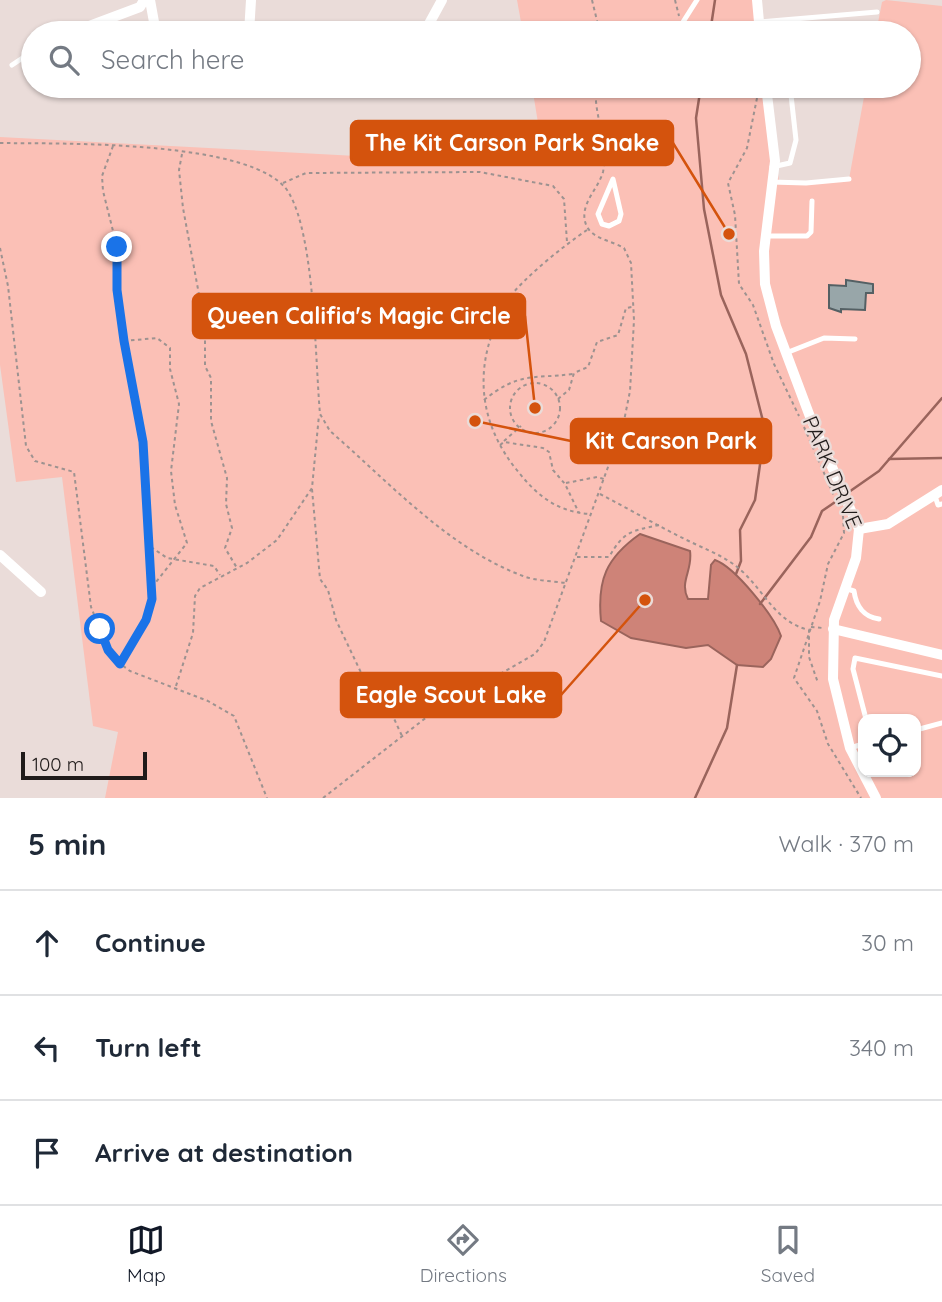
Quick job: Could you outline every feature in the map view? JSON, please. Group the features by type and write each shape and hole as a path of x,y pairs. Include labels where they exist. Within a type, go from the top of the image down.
{"street":[{"path":"102,21 140,7 144,0"},
{"path":"150,0 154,21"},
{"path":"250,21 251,0"},
{"path":"431,21 442,0"},
{"path":"757,0 759,21"},
{"name":"PARK DRIVE","path":"763,98 775,161 772,167 765,236 767,295 786,353 841,497 859,529 856,558 844,587 833,629 833,679 850,748 876,798"},
{"path":"859,529 888,524 938,492"},
{"path":"0,555 41,592"},
{"path":"833,629 942,655"}],"lane":[{"path":"684,21 697,0"},
{"path":"771,21 877,12"},
{"path":"12,65 21,59"},
{"path":"772,167 790,163 796,147 791,98"},
{"path":"613,179 620,218 616,224 606,225 598,214 613,179"},
{"path":"771,182 806,183 849,179"},
{"path":"765,236 803,238 809,235 812,201"},
{"path":"786,353 824,338 855,340"},
{"path":"938,492 938,505 942,504"},
{"path":"844,587 854,591 856,604 865,614 879,619"},
{"path":"865,714 853,669 855,658 942,676"},
{"path":"921,729 942,723"},
{"path":"850,748 858,746"}],"path":[{"path":"592,0 597,21"},
{"path":"675,0 679,17 677,21"},
{"path":"760,98 747,148 728,183 735,215 739,284 752,305 774,364 841,497"},
{"path":"0,144 113,145 182,153 247,167 274,177 282,184 301,222 320,414 312,488 320,579 328,590 336,620 365,681 385,699 403,737"},
{"path":"113,145 102,176 103,191 117,247 117,290 131,386 141,422 151,588 146,620 120,664"},
{"path":"182,153 179,170 183,208 205,327 205,366 211,378 211,422 217,451 227,478 226,504 232,528 225,548 236,568"},
{"path":"282,184 306,173 480,172 553,187 564,199 567,244"},
{"path":"588,229 567,244 506,301 485,354 484,401 499,445 532,489 554,506 579,514 591,514"},
{"path":"0,248 8,286 26,446 35,461 74,472 91,607 108,650 130,671 176,687 234,716 267,798"},
{"path":"484,401 504,385 519,378 574,373 588,368 597,342 618,335 626,308 634,307"},
{"path":"323,798 432,713 535,654 544,642 623,426 630,391 634,320"},
{"path":"124,341 158,338 170,348 170,369 178,404 171,471 175,505 187,543 151,588"},
{"path":"558,399 569,390 574,373"},
{"path":"530,383 544,385 553,390 558,399 559,416 551,427 537,434 520,427 510,409 513,394 530,383"},
{"path":"320,414 330,431 451,537 483,558 526,578 566,583"},
{"path":"499,445 520,427"},
{"path":"504,442 546,449 552,456 554,470 565,484 579,514"},
{"path":"565,484 597,477 604,479"},
{"path":"176,687 194,628 195,596 200,588 277,540 312,488"},
{"path":"599,493 726,557 769,603 797,627 808,629 809,657 818,684"},
{"path":"576,557 609,557 620,539 636,528 659,525"},
{"path":"150,546 173,560 214,566 220,575"},
{"path":"810,627 833,629"}],"shaded area":[{"path":"517,0 757,0 759,21 521,21"},
{"path":"886,0 942,6 942,798 105,798 118,732 93,726 62,477 16,482 0,365 0,137 545,166 534,98 768,98 779,181 787,183 849,179 864,98 921,98 921,21 878,21 882,2"},
{"path":"640,534 690,551 690,564 685,581 688,599 708,599 711,565 715,560 743,582 771,617 781,636 771,659 763,667 737,665 708,645 686,648 631,638 601,621 601,593 606,571 619,552"}],"building":[{"path":"846,280 873,284 873,293 866,293 865,310 841,309 841,312 829,308 829,285 846,286"}],"waterway":[{"path":"712,21 715,0"},
{"path":"699,98 696,118 704,209 721,295 746,354 765,429 755,500 740,530 741,561 736,574"},
{"path":"846,494 879,471 942,398"},
{"path":"889,459 942,458"},
{"path":"760,604 811,537 822,511 841,498"},
{"path":"695,798 727,728 737,665"}],"place":[{"name":"The Kit Carson Park Snake","path":"729,234"},
{"name":"Queen Califia's Magic Circle","path":"535,408"},
{"name":"Kit Carson Park","path":"475,421"},
{"name":"Eagle Scout Lake","path":"645,600"}],"route":[{"path":"100,629 108,650 120,664 146,620 152,599 141,454 143,442 139,412 131,386 117,290 117,247"}]}
